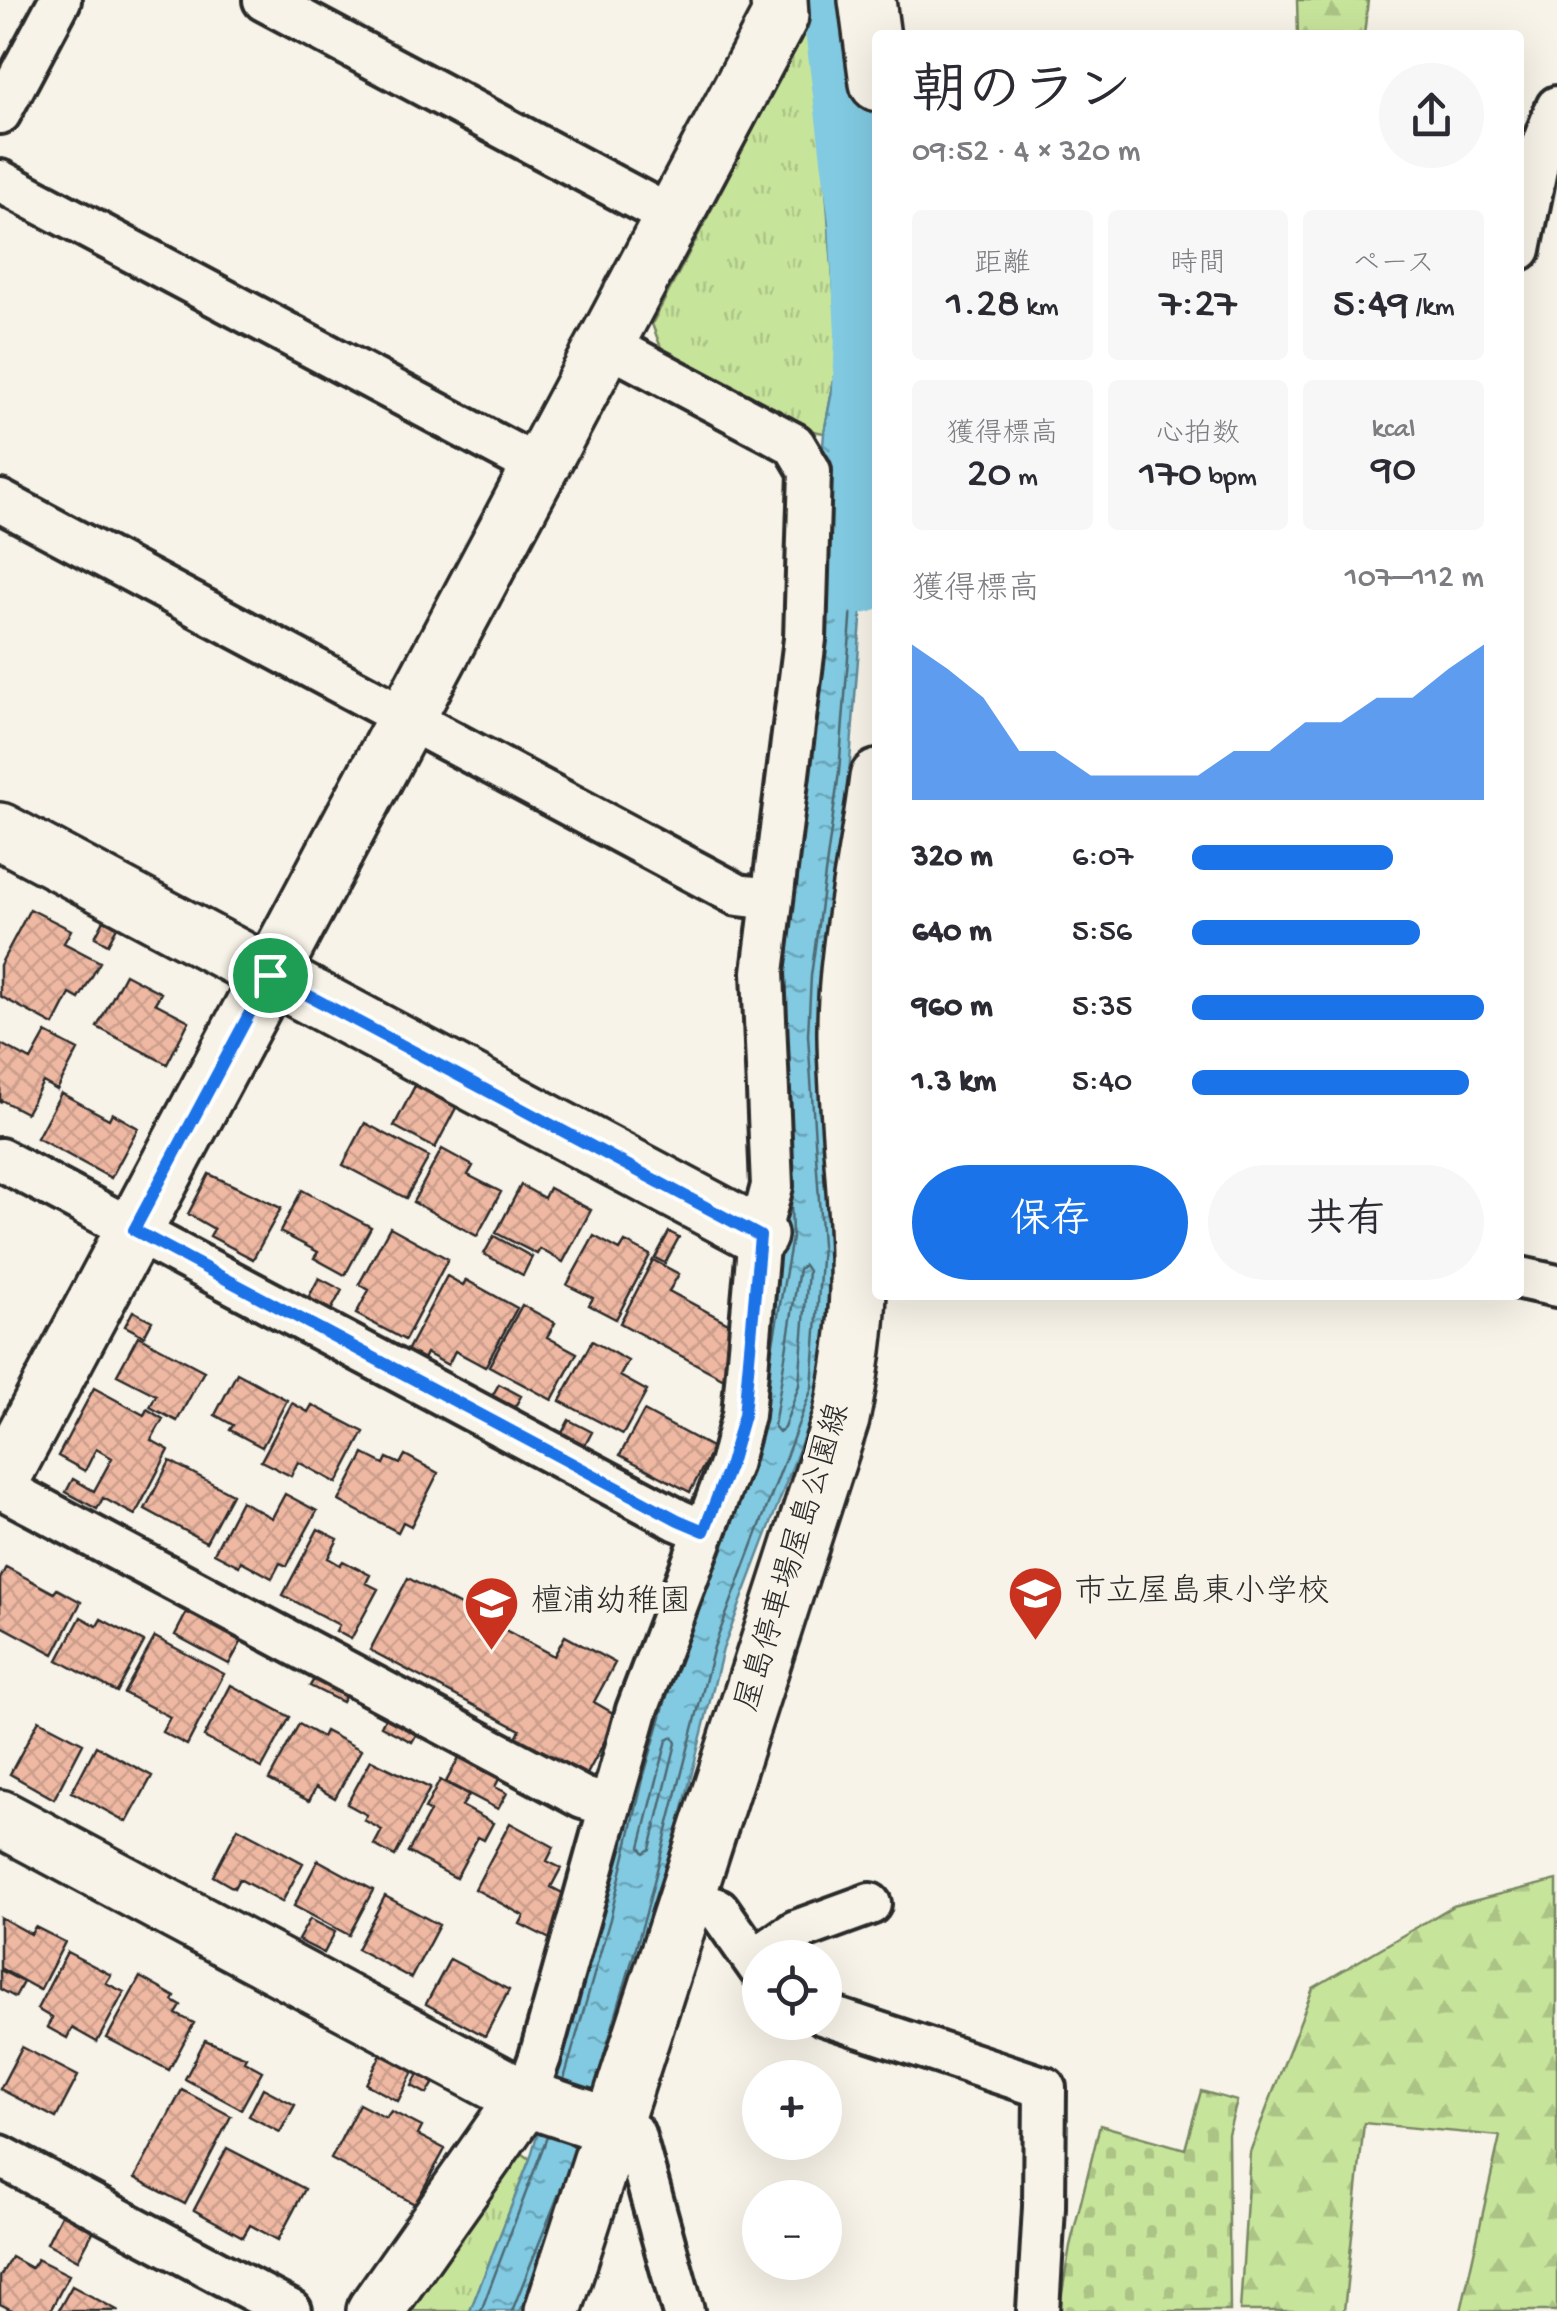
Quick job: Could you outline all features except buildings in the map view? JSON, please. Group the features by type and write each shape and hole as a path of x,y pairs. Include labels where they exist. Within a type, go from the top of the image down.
{"street":[{"path":"0,113 60,0"},
{"path":"264,0 673,218"},
{"path":"610,1806 583,1798 0,1485 780,16 779,0"},
{"path":"867,0 872,38"},
{"path":"1524,229 1539,154 1557,107"},
{"path":"0,181 540,468"},
{"path":"375,2311 525,2098 540,2057 647,1681 730,1464 744,1415 760,1236 772,1186 762,997 805,639 810,471 794,444 606,344"},
{"path":"0,501 738,895 772,899"},
{"name":"屋島停車場屋島公園線","path":"553,2311 830,1461 850,1376 858,1290 847,990 872,815"},
{"path":"0,831 760,1236"},
{"path":"0,1159 704,1531"},
{"path":"1524,1279 1557,1286"},
{"path":"0,1818 525,2098 634,2134 682,2311"},
{"path":"687,1899 718,1909 742,1943"},
{"path":"785,1940 796,1931 870,1904"},
{"path":"842,2021 1045,2088 1038,2311"},
{"path":"0,2156 291,2311"}],"green space":[{"path":"1297,0 1368,0 1365,30 1298,30"},
{"path":"813,14 839,354 824,433 808,430 665,358 652,324"},
{"path":"1557,1880 1557,2311 1461,2311 1500,2136 1364,2123 1344,2311 1240,2311 1250,2152 1313,1988 1453,1906"},
{"path":"1201,2091 1237,2101 1228,2134 1230,2311 1059,2311 1070,2246 1100,2125 1185,2149"},
{"path":"516,2149 530,2159 470,2311 406,2311"}],"water":[{"path":"811,0 839,0 870,342 861,620 849,774 821,977 818,1035 832,1245 821,1391 723,1649 656,1916 537,2278 520,2311 470,2311 530,2159 601,1917 634,1773 765,1324 782,1237 770,1043 798,764 824,433 839,354"}],"waterway":[{"path":"837,13 863,221 869,333 860,580"}],"place":[{"name":"市立屋島東小学校","path":"1035,1643"},
{"name":"檀浦幼稚園","path":"492,1653"}],"route":[{"path":"270,975 760,1236 744,1415 704,1531 134,1230 270,975"}]}
